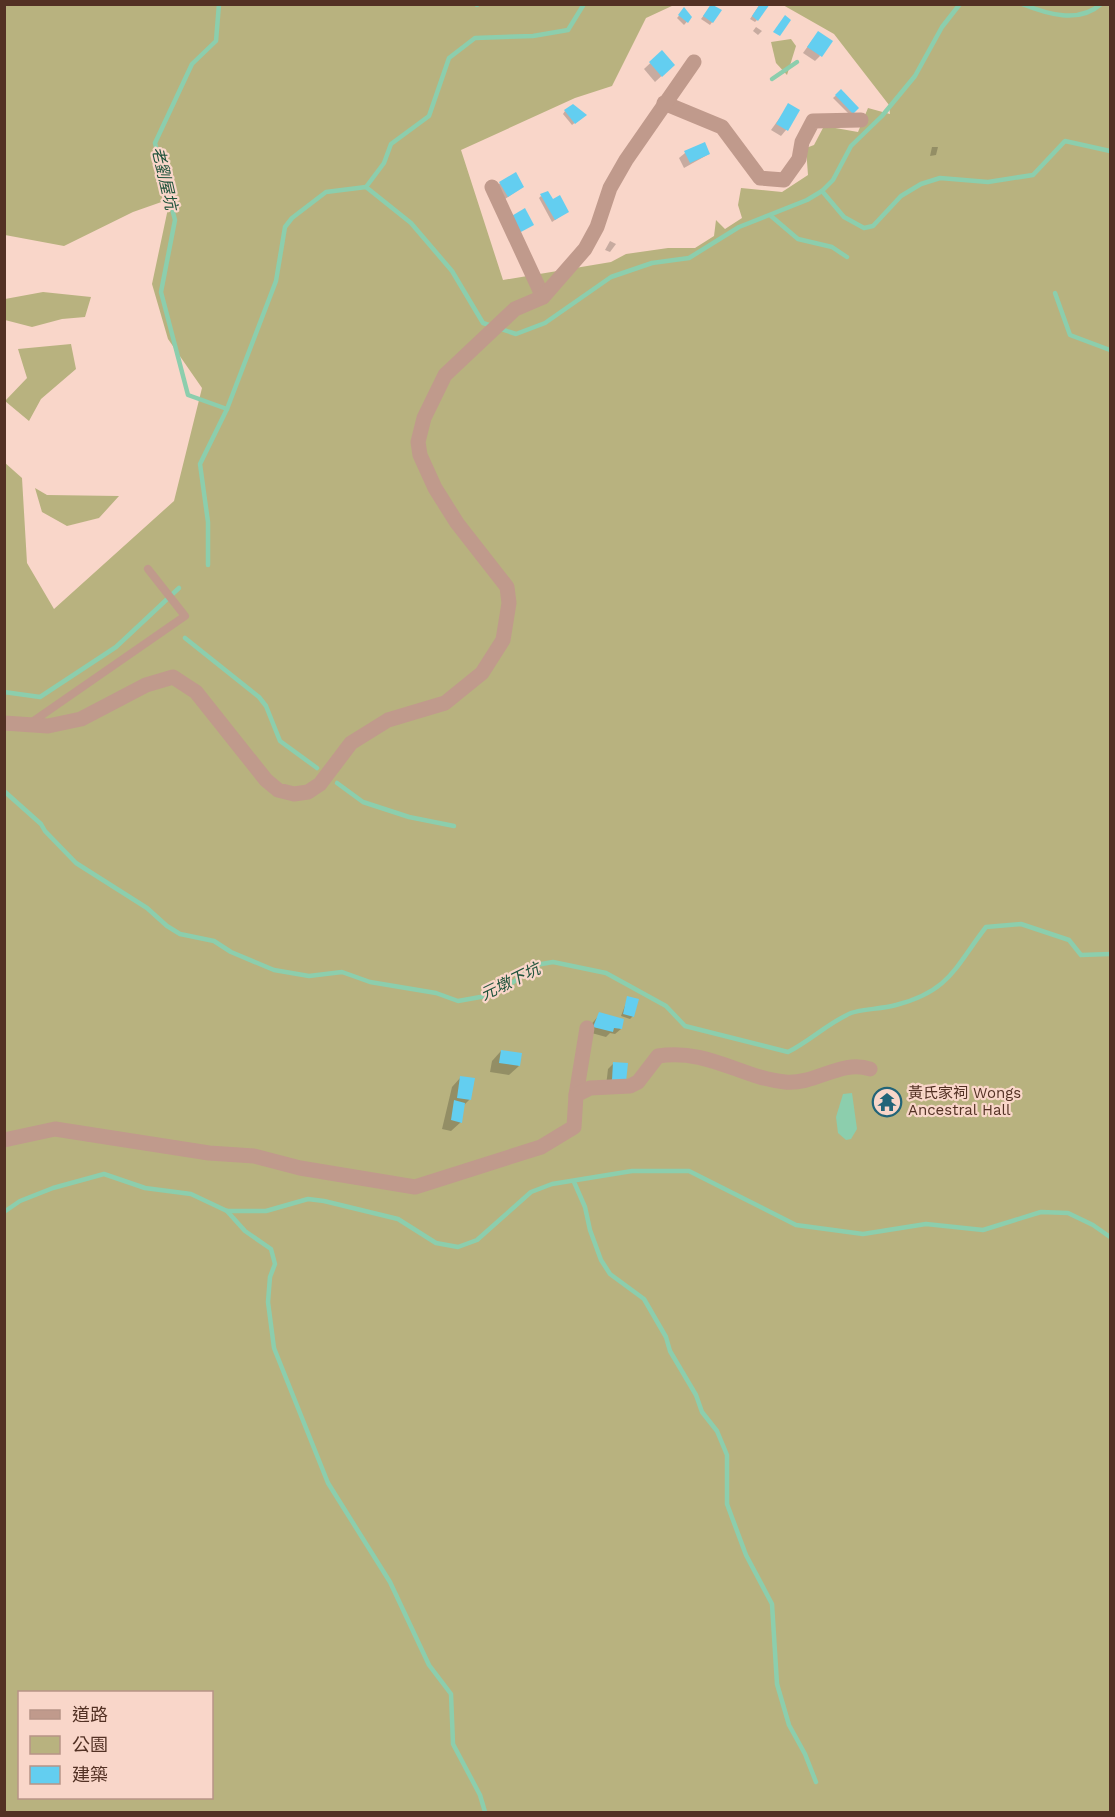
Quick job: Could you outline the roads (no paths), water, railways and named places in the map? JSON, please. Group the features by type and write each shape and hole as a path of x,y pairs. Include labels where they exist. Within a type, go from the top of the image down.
{"street":[{"path":"4,723 48,726 81,719 146,685 173,677 196,692 266,780 278,790 302,793 320,784 351,743 388,720 445,703 482,673 502,640 509,603 507,587 457,523 435,488 420,455 418,442 432,397 445,375 484,341 515,309 543,297 585,249 597,227 610,188 664,103 694,62"},
{"path":"664,103 722,127 760,178 784,180 799,159 802,142 813,121 861,120"},
{"path":"492,187 543,297"},
{"path":"4,1140 55,1129 209,1153 254,1156 300,1168 415,1187 541,1147 574,1127 576,1095 586,1028"},
{"path":"576,1095 590,1088 630,1086 638,1082 658,1056 672,1054 714,1060 782,1082 802,1083 850,1066 870,1069"}],"lane":[{"path":"29,725 185,616 148,569"}],"waterway":[{"name":"老劉屋坑","path":"219,4 216,41 192,64 155,143 175,220 161,292 188,395 227,409"},
{"path":"366,187 384,163 391,144 429,116 449,58 475,38 533,36 568,30 584,4"},
{"path":"208,565 208,522 200,464 227,409 276,281 285,227 292,218 326,192 366,187 411,223 452,271 483,323 516,334 545,323 611,277 652,263 689,258 739,227 807,200 822,191 833,180 851,146 882,116 915,76 942,27 960,4"},
{"path":"1022,4 1052,14 1063,15 1083,14 1101,4"},
{"path":"772,79 797,62"},
{"path":"822,191 844,217 864,228 873,226 901,196 921,184 940,178 988,182 1033,175 1065,141 1110,151"},
{"path":"771,216 798,239 832,247 847,257"},
{"path":"1055,293 1070,335 1110,350"},
{"path":"4,692 40,697 116,647 179,588"},
{"path":"185,638 259,697 266,706 280,741 317,768"},
{"path":"337,783 363,802 409,817 454,826"},
{"name":"元墩下坑","path":"4,791 41,824 76,863 147,908 167,926 180,934 214,941 231,952 274,970 309,976 342,972 370,982 436,993 458,1001 486,996 512,983 536,965 553,962 606,973 666,1006 685,1026 788,1052 851,1013 896,1005 928,993 950,976 986,927 1021,924 1069,940 1081,955 1110,954"},
{"path":"4,1212 20,1201 53,1188 104,1174 145,1188 191,1194 227,1211 266,1211 308,1199 324,1201 398,1219 436,1243 458,1247 477,1240 531,1192 552,1184 632,1171 689,1171 796,1225 863,1234 926,1224 983,1230 1041,1212 1068,1213 1093,1225 1110,1237"},
{"path":"574,1182 585,1207 590,1230 601,1260 610,1274 644,1299 666,1337 670,1351 696,1395 702,1412 717,1431 727,1455 727,1504 746,1555 772,1604 777,1684 789,1725 805,1754 816,1782"},
{"path":"227,1211 245,1231 271,1249 275,1264 270,1277 268,1302 274,1348 328,1483 390,1582 429,1665 451,1694 453,1744 480,1795 485,1812"}],"place":[{"name":"黃氏家祠 Wongs Ancestral Hall","path":"887,1102"}]}
